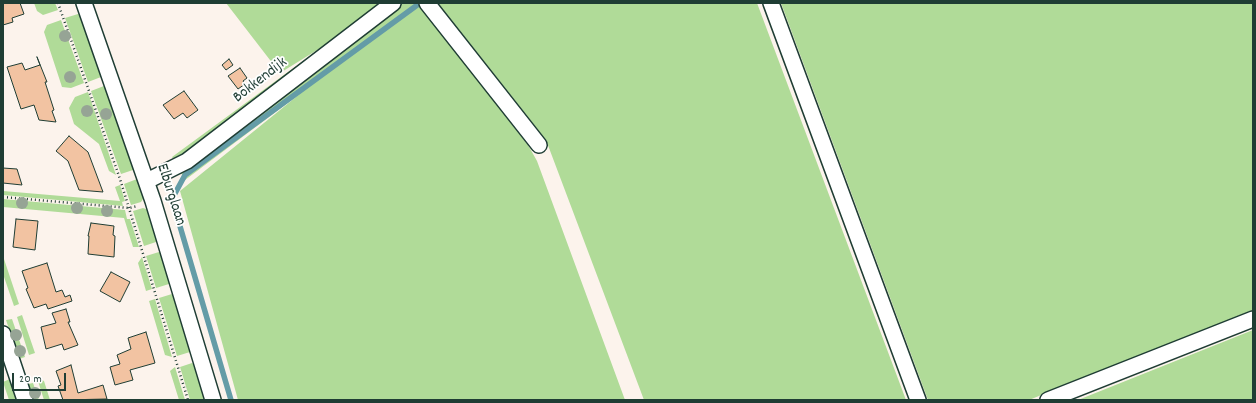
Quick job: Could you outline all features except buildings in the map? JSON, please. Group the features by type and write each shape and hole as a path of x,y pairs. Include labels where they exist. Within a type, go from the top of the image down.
{"street":[{"name":"Elburglaan","path":"84,3 154,201 214,400"},
{"name":"Bokkendijk","path":"147,181 187,161 393,3"},
{"path":"427,3 539,146"},
{"path":"771,3 918,400"},
{"path":"1048,400 1253,319"},
{"path":"3,334 25,400"}],"path":[{"path":"58,3 130,208 188,400"},
{"path":"3,197 130,208 154,201"}],"green space":[{"path":"34,3 55,3 58,10 43,15 37,11"},
{"path":"226,3 421,3 419,5 528,145 537,161 625,400 238,400 180,191 301,93 185,180 172,157 322,47 280,73"},
{"path":"438,3 757,3 906,400 644,400 546,140"},
{"path":"781,3 1253,3 1253,310 1029,400 928,400"},
{"path":"78,14 82,16 102,72 101,77 88,82 65,18"},
{"path":"61,20 84,83 71,88 62,87 44,32 47,25"},
{"path":"104,86 108,89 135,165 133,170 121,174 91,91"},
{"path":"88,92 116,175 109,171 99,144 74,124 69,108 75,97"},
{"path":"137,179 141,182 145,196 141,202 131,205 124,184"},
{"path":"120,185 125,201 122,202 123,206 3,195 3,191 120,201 115,187"},
{"path":"3,199 125,210 127,219 130,219 139,247 133,247 124,218 3,207"},
{"path":"143,208 149,210 158,238 156,242 144,246 133,211"},
{"path":"159,252 163,255 171,281 169,284 156,288 146,256"},
{"path":"3,256 19,304 14,306 3,274"},
{"path":"142,257 152,289 146,291 138,263"},
{"path":"172,294 176,297 192,350 177,356 159,298"},
{"path":"155,299 172,357 165,355 149,301"},
{"path":"22,315 35,353 29,355 17,317"},
{"path":"12,319 25,357 19,359 6,320"},
{"path":"1253,330 1253,400 1078,400"},
{"path":"192,363 196,366 207,400 190,400 180,367"},
{"path":"175,367 185,400 179,400 170,371"},
{"path":"10,379 17,400 9,400 3,382"},
{"path":"38,381 44,381 50,400 44,400"},
{"path":"33,383 39,400 33,400 28,384"}],"waterway":[{"path":"231,400 172,199 185,175 420,3"}]}
